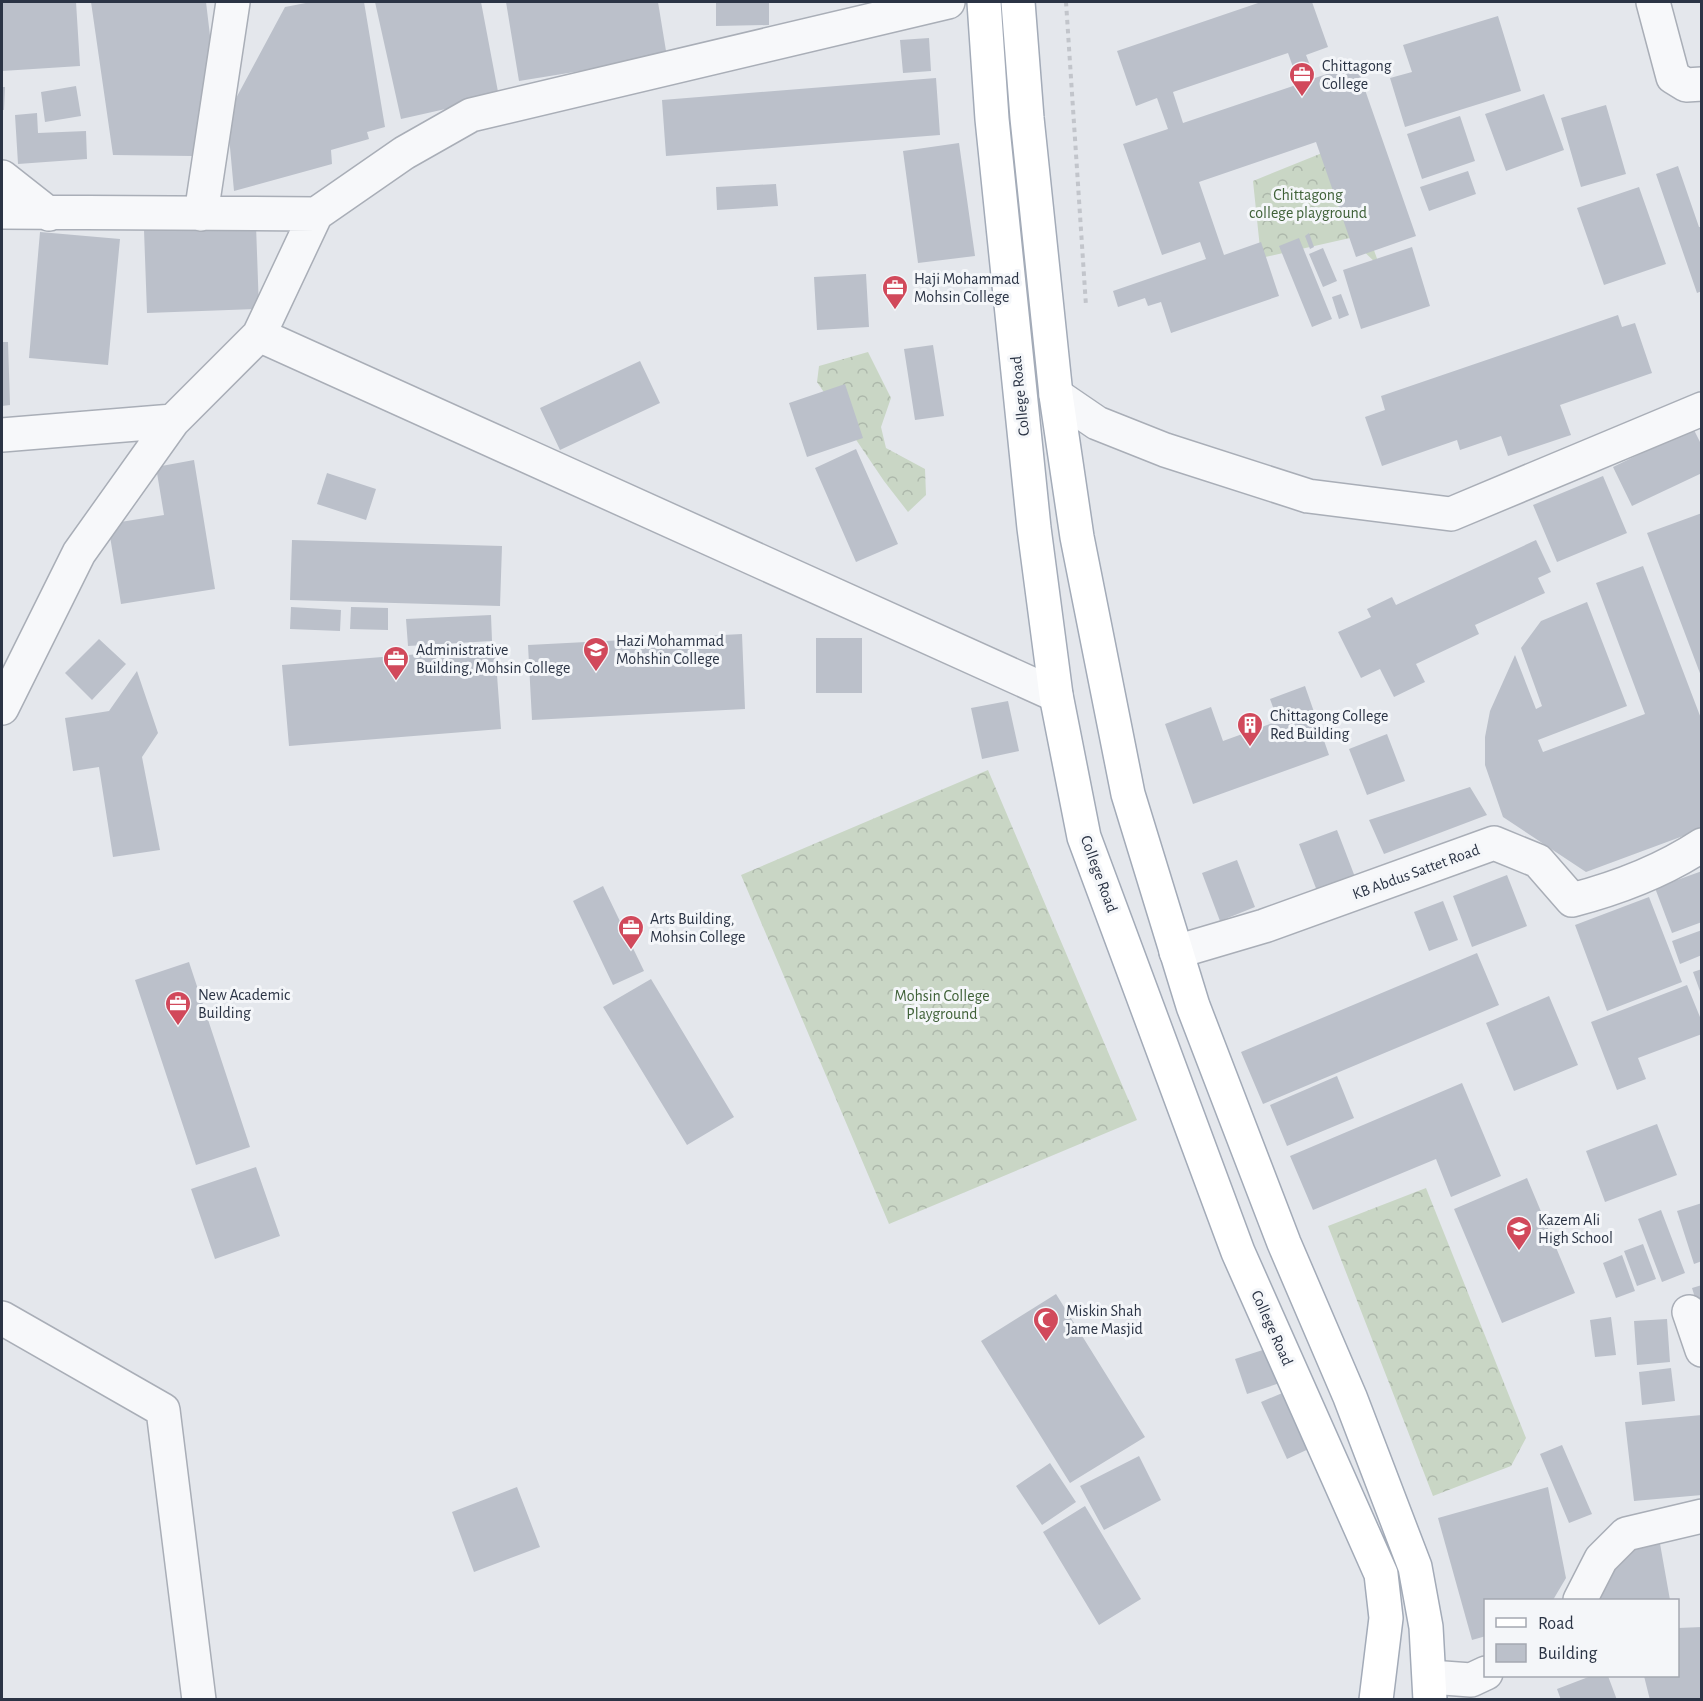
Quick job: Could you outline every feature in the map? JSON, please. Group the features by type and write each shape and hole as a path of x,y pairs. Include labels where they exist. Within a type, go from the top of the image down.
{"main road":[{"name":"College Road","path":"984,2 992,119 1032,505 1056,695 1084,837 1230,1230 1381,1574 1386,1618 1376,1700"},
{"path":"1018,2 1027,118 1056,395 1077,537 1128,794 1192,1006 1272,1210 1350,1397 1415,1567 1426,1627 1430,1688"}],"street":[{"path":"201,214 233,2"},
{"path":"2,708 79,553 173,421 260,335 316,214 404,153 471,115 948,2"},
{"path":"1653,2 1673,76 1686,85 1701,84"},
{"path":"2,177 49,214"},
{"path":"2,212 316,214"},
{"path":"260,335 1056,695"},
{"path":"1056,395 1097,423 1165,450 1308,496 1451,514 1701,409"},
{"path":"2,435 173,421"},
{"name":"KB Abdus Sattet Road","path":"1176,952 1264,926 1494,843 1538,861 1572,900 1623,886 1684,857 1701,845"},
{"path":"1689,1312 1701,1350"},
{"path":"2,1318 163,1410 199,1700"},
{"path":"1581,1599 1601,1559 1626,1534 1701,1516"},
{"path":"1430,1688 1472,1680 1484,1674"}],"path":[{"path":"1066,2 1087,313"}],"green space":[{"name":"Chittagong college playground","path":"1337,147 1380,267 1350,238 1261,258 1253,181"},
{"path":"868,352 891,398 881,427 886,448 925,469 926,495 908,512 884,481 817,382 819,366"},
{"name":"Mohsin College Playground","path":"988,770 1137,1120 889,1224 741,875"},
{"path":"1426,1188 1526,1438 1511,1466 1433,1496 1328,1226"}],"building":[{"path":"2,2 76,2 80,66 2,71"},
{"path":"91,2 206,2 214,69 192,156 113,155"},
{"path":"311,2 364,2 385,127 367,132 369,139 331,150 332,164 234,191 227,115 285,7"},
{"path":"375,2 481,2 499,97 401,119"},
{"path":"506,2 658,2 667,57 519,81"},
{"path":"716,2 769,2 769,25 716,26"},
{"path":"1261,2 1312,2 1328,47 1306,55 1315,78 1356,64 1416,236 1356,257 1316,142 1199,182 1224,255 1261,242 1279,296 1171,333 1161,302 1148,306 1145,298 1118,307 1113,291 1206,259 1200,242 1162,255 1123,144 1168,129 1157,98 1136,106 1117,51","holes":["1288,53 1299,84 1183,123 1173,92"]},
{"path":"1498,16 1521,91 1405,127 1390,78 1412,72 1403,45"},
{"path":"929,38 931,71 903,73 900,40"},
{"path":"936,78 940,135 666,156 662,100"},
{"path":"76,86 81,116 45,122 41,92"},
{"path":"2,87 5,87 4,110 2,110"},
{"path":"1544,94 1564,150 1506,171 1485,114"},
{"path":"1606,105 1626,174 1581,187 1561,118"},
{"path":"37,113 38,133 86,131 87,159 18,164 15,115"},
{"path":"1460,116 1475,161 1422,179 1407,134"},
{"path":"959,143 975,256 918,263 903,151"},
{"path":"1678,166 1699,227 1702,227 1702,291 1697,293 1656,174"},
{"path":"1468,171 1476,194 1429,211 1420,187"},
{"path":"776,184 778,206 717,210 716,187"},
{"path":"1639,187 1666,264 1604,285 1577,208"},
{"path":"256,225 259,309 147,313 144,230"},
{"path":"40,232 120,239 108,365 29,358"},
{"path":"1309,233 1314,247 1310,249 1305,236"},
{"path":"1299,238 1332,319 1312,327 1279,246"},
{"path":"1412,247 1430,306 1361,329 1343,270"},
{"path":"1323,248 1337,281 1323,287 1309,254"},
{"path":"866,274 869,327 817,330 814,277"},
{"path":"1341,294 1349,315 1339,319 1332,297"},
{"path":"1618,315 1622,327 1635,323 1652,373 1560,405 1571,435 1508,456 1501,436 1460,450 1457,440 1382,466 1365,417 1385,410 1381,396"},
{"path":"2,342 8,342 10,405 2,406"},
{"path":"933,345 944,416 915,420 904,349"},
{"path":"640,361 660,403 560,450 540,408"},
{"path":"845,384 863,438 807,457 789,403"},
{"path":"1693,428 1702,446 1702,473 1632,506 1613,467"},
{"path":"856,449 898,544 856,562 815,468"},
{"path":"194,460 215,589 121,604 108,524 164,515 156,467"},
{"path":"327,473 376,489 366,520 317,504"},
{"path":"1603,476 1627,533 1557,562 1533,505"},
{"path":"1702,513 1702,676 1701,676 1647,533"},
{"path":"292,540 502,546 500,606 290,600"},
{"path":"1536,540 1551,572 1538,578 1545,593 1475,625 1479,634 1416,664 1425,682 1394,697 1380,669 1361,678 1338,632 1371,617 1367,609 1392,597 1396,605"},
{"path":"1643,566 1702,721 1702,829 1586,872 1503,817 1485,765 1485,737 1490,711 1515,655 1536,709 1542,706 1521,648 1541,621 1587,602 1627,706 1538,740 1543,752 1645,714 1596,583"},
{"path":"291,607 341,610 340,631 290,629"},
{"path":"351,607 388,608 388,630 350,629"},
{"path":"491,615 492,641 408,646 406,619"},
{"path":"742,634 745,709 532,720 528,645"},
{"path":"816,638 862,638 862,693 816,693"},
{"path":"99,639 126,664 92,700 65,673"},
{"path":"495,648 501,729 289,746 282,665"},
{"path":"137,671 158,733 142,757 160,850 113,857 99,767 73,771 65,718 109,711"},
{"name":"Chittagong College Red Building","path":"1305,686 1329,755 1193,804 1165,724 1211,707 1223,741 1278,721 1270,699"},
{"path":"1008,701 1019,751 982,759 971,708"},
{"path":"1387,734 1405,781 1367,795 1349,749"},
{"path":"1470,787 1487,815 1384,854 1369,820"},
{"path":"1337,830 1355,877 1317,891 1299,844"},
{"path":"1237,860 1255,907 1220,921 1202,873"},
{"path":"1702,871 1702,922 1672,933 1655,888"},
{"path":"1507,875 1527,926 1472,947 1453,896"},
{"path":"603,886 644,971 613,985 573,901"},
{"path":"1649,897 1682,982 1607,1011 1575,925"},
{"path":"1443,901 1458,940 1429,951 1414,912"},
{"path":"1702,930 1702,955 1680,964 1672,941"},
{"path":"1477,953 1499,1005 1263,1104 1241,1052"},
{"path":"189,962 250,1147 196,1165 135,980"},
{"path":"1702,969 1702,994 1701,994 1693,972"},
{"path":"651,979 734,1117 687,1145 603,1007"},
{"path":"1687,985 1702,1022 1702,1034 1638,1058 1646,1079 1617,1090 1591,1022"},
{"path":"1549,996 1578,1065 1514,1091 1486,1023"},
{"path":"1337,1076 1354,1118 1287,1146 1270,1105"},
{"path":"1462,1083 1501,1176 1451,1197 1436,1159 1313,1210 1290,1156"},
{"path":"1657,1124 1677,1175 1605,1202 1586,1151"},
{"path":"256,1167 280,1236 215,1259 191,1189"},
{"path":"1527,1178 1575,1293 1502,1323 1454,1209"},
{"path":"1702,1203 1702,1261 1694,1264 1677,1211"},
{"path":"1661,1210 1685,1273 1662,1282 1638,1219"},
{"path":"1643,1244 1656,1279 1637,1286 1624,1251"},
{"path":"1622,1255 1635,1291 1616,1298 1603,1263"},
{"path":"1702,1285 1702,1317 1701,1317 1692,1288"},
{"path":"1056,1294 1145,1437 1070,1483 981,1341"},
{"path":"1611,1317 1616,1355 1595,1357 1590,1320"},
{"path":"1667,1319 1670,1362 1637,1365 1634,1321"},
{"path":"1275,1346 1286,1381 1247,1394 1235,1359"},
{"path":"1671,1368 1675,1401 1642,1405 1639,1372"},
{"path":"1287,1391 1313,1447 1287,1459 1261,1402"},
{"path":"1702,1415 1702,1495 1634,1501 1625,1422"},
{"path":"1562,1445 1592,1514 1569,1523 1540,1454"},
{"path":"1139,1456 1161,1500 1104,1530 1080,1486"},
{"path":"1050,1463 1076,1502 1042,1525 1016,1486"},
{"path":"517,1487 540,1547 474,1572 452,1512"},
{"path":"1548,1487 1566,1578 1554,1599 1484,1599 1484,1637 1472,1640 1438,1518"},
{"path":"1085,1506 1141,1599 1099,1625 1043,1532"},
{"path":"1656,1521 1670,1599 1563,1599 1588,1578 1606,1529"},
{"path":"1702,1627 1702,1700 1650,1700 1644,1677 1679,1677 1679,1628"},
{"path":"1588,1677 1608,1677 1617,1700 1561,1700 1557,1689"}],"place":[{"name":"Chittagong College","path":"1302,98"},
{"name":"Haji Mohammad Mohsin College","path":"895,311"},
{"name":"Hazi Mohammad Mohshin College","path":"596,673"},
{"name":"Administrative Building, Mohsin College","path":"396,682"},
{"name":"Chittagong College Red Building","path":"1250,748"},
{"name":"Arts Building, Mohsin College","path":"631,951"},
{"name":"New Academic Building","path":"178,1027"},
{"name":"Kazem Ali High School","path":"1519,1252"},
{"name":"Miskin Shah Jame Masjid","path":"1046,1343"}]}
